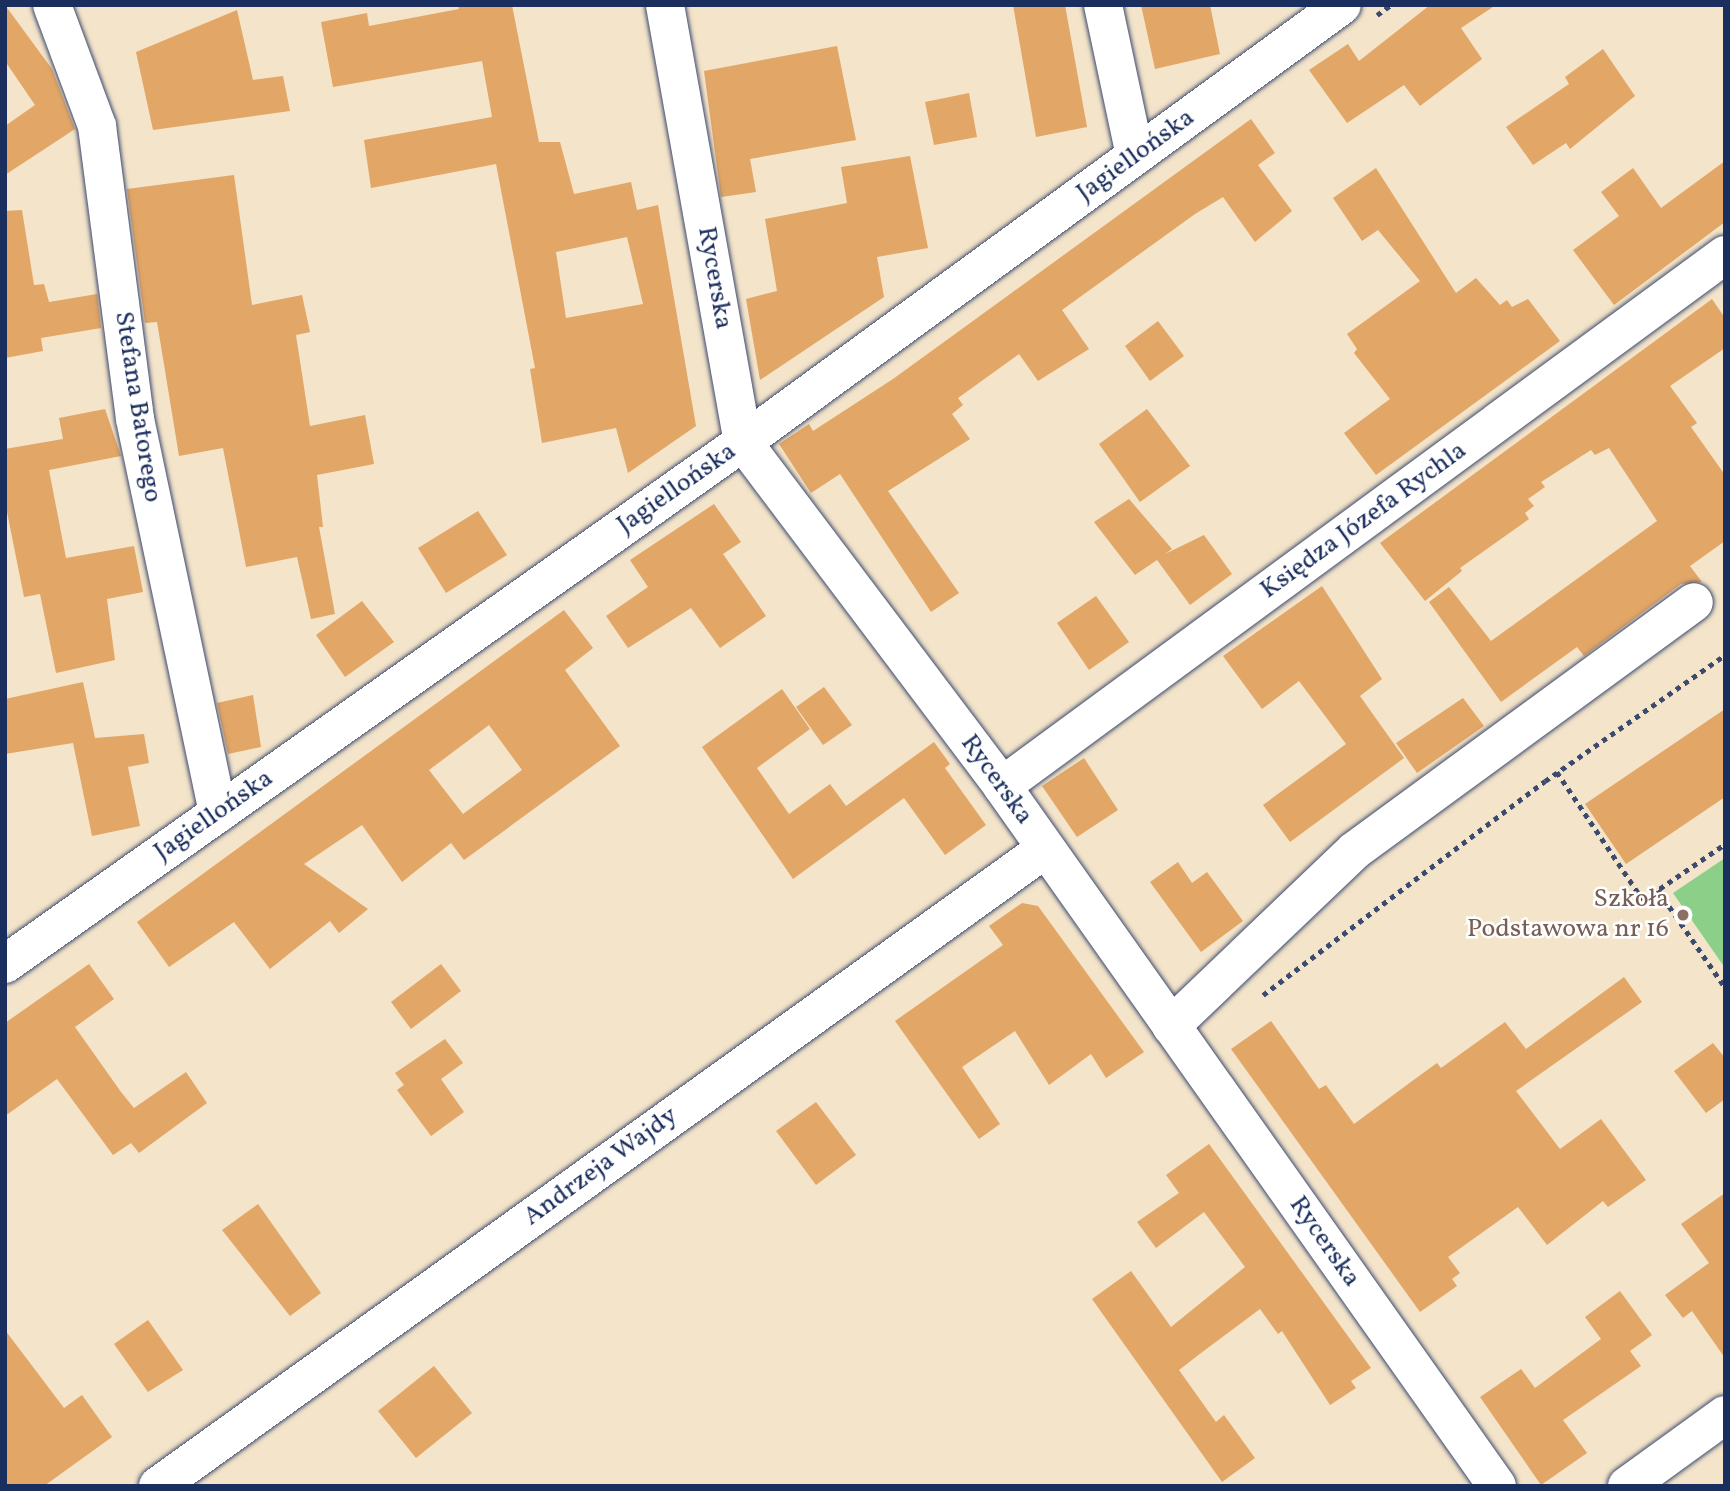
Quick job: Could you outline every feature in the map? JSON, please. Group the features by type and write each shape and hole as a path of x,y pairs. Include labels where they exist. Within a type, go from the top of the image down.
{"street":[{"name":"Stefana Batorego","path":"52,5 97,126 135,419 218,813"},
{"name":"Rycerska","path":"665,5 743,442 1002,786 1497,1486"},
{"path":"1103,5 1135,156"},
{"name":"Jagiellońska","path":"5,964 743,442 1135,156 1356,13"},
{"name":"Księdza Józefa Rychla","path":"1002,786 1725,255"},
{"path":"1171,1026 1354,851 1694,602"},
{"name":"Andrzeja Wajdy","path":"158,1486 1045,849"},
{"path":"1627,1486 1725,1415"}],"path":[{"path":"1356,13 1391,5"},
{"path":"1251,1004 1557,772 1725,655"},
{"path":"1557,772 1643,900 1725,844"},
{"path":"1658,890 1725,987"}],"green space":[{"path":"1725,858 1725,968 1673,893"}],"building":[{"path":"5,5 52,69 75,129 5,175 5,126 35,105 5,61"},
{"path":"458,5 512,5 539,142 560,142 574,194 631,182 637,210 658,205 696,426 628,473 616,428 542,443 530,369 535,368 496,164 371,188 364,140 492,117 482,61 333,87 321,22 367,13 369,26 459,9","holes":["627,237 643,304 566,318 556,252"]},
{"path":"1013,5 1065,5 1087,127 1036,137"},
{"path":"1141,5 1210,5 1220,54 1155,69"},
{"path":"1430,5 1496,5 1461,28 1482,59 1420,106 1404,85 1347,123 1309,70 1348,44 1359,61"},
{"path":"237,10 253,80 283,76 290,111 153,130 136,52"},
{"path":"837,46 856,140 750,159 756,192 721,197 704,71"},
{"path":"1603,49 1635,96 1570,149 1566,143 1533,165 1506,127 1569,84 1565,77"},
{"path":"969,93 977,137 934,145 925,102"},
{"path":"1251,119 1275,153 1258,165 1292,211 1255,242 1223,197 1195,214 1062,310 1089,349 1038,381 1019,354 958,398 963,405 952,414 970,439 888,491 959,593 931,612 840,474 811,493 779,444 809,424 813,431 893,379"},
{"path":"910,156 928,248 877,257 884,297 760,380 746,299 777,291 765,219 847,203 841,167"},
{"path":"1725,161 1725,222 1614,305 1573,250 1619,216 1601,192 1633,168 1661,208"},
{"path":"1376,168 1456,293 1476,278 1500,305 1507,300 1512,307 1528,299 1560,341 1376,475 1344,433 1390,399 1354,353 1357,349 1347,334 1420,281 1378,230 1362,241 1333,198"},
{"path":"234,175 252,305 302,295 310,332 296,335 310,426 365,415 374,464 317,475 323,527 319,527 335,614 311,619 297,557 246,567 223,448 179,456 157,322 145,323 127,189"},
{"path":"22,210 34,285 44,284 49,302 97,294 101,328 41,338 43,351 5,358 5,211"},
{"path":"1712,299 1725,318 1725,348 1670,386 1697,423 1691,427 1725,475 1725,541 1690,566 1702,582 1681,584 1584,656 1577,647 1501,702 1429,602 1449,587 1491,641 1657,521 1609,448 1595,455 1591,450 1541,482 1545,487 1528,499 1534,506 1525,513 1529,519 1460,568 1462,571 1425,601 1380,543"},
{"path":"1158,321 1184,356 1150,381 1125,346"},
{"path":"105,409 121,456 49,470 66,558 134,546 143,592 107,599 115,660 56,673 40,594 24,597 5,502 5,449 63,439 59,418"},
{"path":"1147,409 1190,466 1140,502 1099,444"},
{"path":"1129,499 1172,549 1165,554 1204,535 1232,574 1190,605 1157,560 1135,575 1094,522"},
{"path":"714,504 741,542 723,554 766,616 720,648 691,608 628,648 606,616 648,587 630,560"},
{"path":"478,511 507,555 446,593 418,548"},
{"path":"1322,586 1382,679 1360,696 1404,758 1290,842 1263,805 1346,744 1299,681 1262,709 1223,656"},
{"path":"1096,596 1129,642 1089,670 1057,623"},
{"path":"362,601 394,642 345,677 316,635"},
{"path":"564,610 593,648 565,670 620,746 464,860 451,843 402,882 362,825 304,864 368,909 339,933 330,921 270,969 234,922 169,967 137,922","holes":["489,725 522,770 463,814 429,770"]},
{"path":"83,682 95,738 144,734 149,763 128,767 140,826 92,836 73,743 5,754 5,699"},
{"path":"824,687 852,725 823,745 796,707"},
{"path":"782,689 810,729 757,768 789,814 830,784 846,806 934,742 950,764 945,768 986,825 945,855 904,798 793,879 702,747"},
{"path":"253,695 261,747 228,754 217,703"},
{"path":"1463,698 1484,726 1417,773 1396,743"},
{"path":"1725,709 1725,797 1626,864 1585,804"},
{"path":"1084,758 1118,810 1077,837 1042,786"},
{"path":"1178,862 1192,883 1207,872 1243,921 1201,952 1150,882"},
{"path":"1022,903 1038,906 1144,1052 1106,1078 1091,1054 1049,1085 1015,1031 962,1067 1000,1124 979,1139 895,1021 1003,945 989,926"},
{"path":"89,964 114,999 75,1027 134,1108 186,1072 207,1103 139,1153 131,1143 113,1155 57,1079 5,1116 5,1023"},
{"path":"441,964 461,991 411,1029 391,1002"},
{"path":"1624,977 1642,1002 1516,1091 1560,1149 1601,1119 1646,1180 1608,1207 1603,1201 1547,1245 1518,1207 1448,1257 1460,1273 1452,1279 1457,1286 1420,1312 1231,1049 1271,1021 1319,1089 1326,1085 1354,1124 1437,1063 1441,1068 1505,1022 1526,1049"},
{"path":"445,1039 463,1063 441,1079 464,1112 431,1136 397,1090 404,1085 395,1073"},
{"path":"1713,1043 1725,1058 1725,1099 1706,1113 1674,1071"},
{"path":"816,1102 856,1155 816,1185 776,1131"},
{"path":"1209,1144 1371,1368 1351,1381 1356,1388 1330,1405 1282,1331 1278,1334 1260,1309 1201,1353 1179,1370 1216,1422 1224,1415 1255,1458 1222,1482 1092,1299 1131,1271 1171,1327 1245,1267 1204,1212 1156,1248 1137,1222 1179,1193 1166,1175"},
{"path":"1725,1193 1725,1358 1692,1311 1683,1318 1665,1295 1709,1263 1681,1224"},
{"path":"258,1204 321,1293 290,1316 222,1230"},
{"path":"1620,1291 1652,1335 1630,1351 1641,1366 1563,1420 1587,1453 1541,1485 1480,1397 1521,1369 1535,1388 1601,1339 1585,1317"},
{"path":"148,1320 183,1370 148,1392 114,1344"},
{"path":"5,1330 64,1408 82,1395 112,1437 44,1486 5,1486"},
{"path":"434,1366 472,1413 416,1458 378,1411"}],"place":[{"name":"Szkoła Podstawowa nr 16","path":"1683,915"}]}
